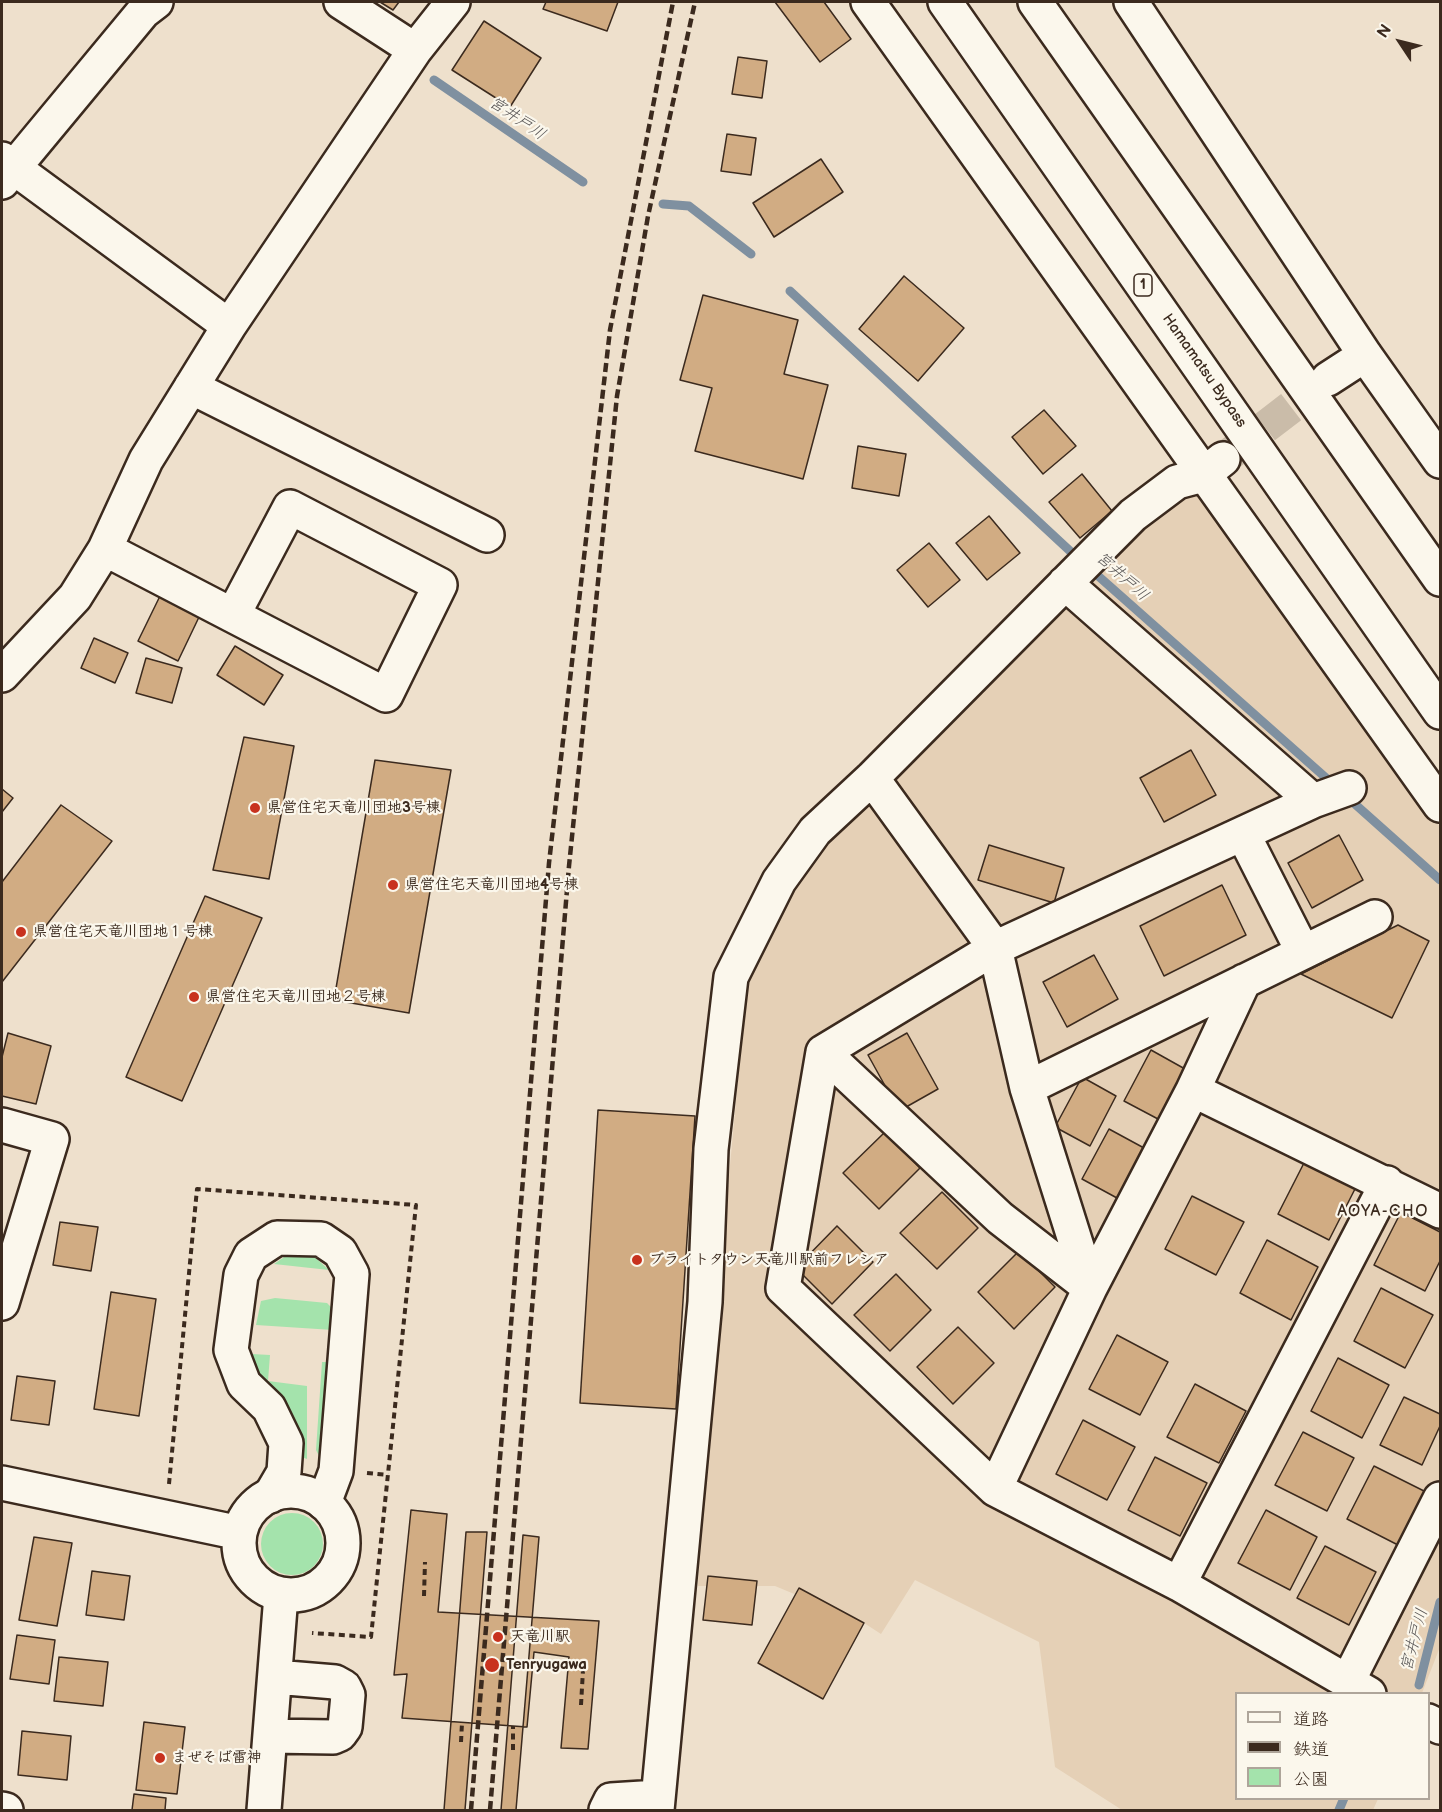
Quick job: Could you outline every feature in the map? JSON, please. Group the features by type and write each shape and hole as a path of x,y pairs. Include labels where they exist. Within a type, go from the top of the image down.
{"main road":[{"path":"156,2 143,12 5,170 229,326"},
{"path":"341,2 415,50"},
{"path":"2,675 75,597 105,549 146,460 229,326 415,50 453,2"},
{"path":"868,2 1213,467 1440,805"},
{"name":"Hamamatsu Bypass","path":"945,2 1440,712"},
{"path":"1035,2 1440,579"},
{"path":"1131,2 1365,355 1440,462"},
{"path":"1328,379 1365,355"},
{"path":"191,387 487,535"},
{"path":"606,1810 611,1800 658,1804 705,1302 711,1149 731,977 779,881 815,831 872,778 1133,515 1177,482 1213,467"},
{"path":"105,549 386,695 440,585 290,507 233,615"},
{"path":"1068,580 1330,795 995,948 823,1052 783,1288 995,1490 1179,1584 1358,1688 1440,1499"},
{"path":"872,778 995,948 1027,1088 1090,1288"},
{"path":"1243,834 1303,952"},
{"path":"1027,1088 1375,917"},
{"path":"995,1490 1090,1288 1193,1090 1244,981"},
{"path":"823,1052 1000,1218 1090,1288"},
{"path":"1193,1090 1387,1183 1440,1211"},
{"path":"2,1125 52,1138 2,1303"},
{"path":"1179,1584 1387,1183"},
{"path":"270,1496 284,1472 286,1443 269,1408 244,1384 231,1350 241,1275 251,1255 277,1238 321,1239 340,1252 352,1274 336,1471 324,1503"},
{"path":"2,1483 240,1533"},
{"path":"286,1491 302,1492 317,1497 340,1521 344,1537 343,1554 338,1569 327,1582 314,1591 298,1596 281,1595 266,1590 253,1579 243,1565 239,1549 240,1533 251,1511 270,1496 286,1491"},
{"path":"264,1810 281,1595"},
{"path":"270,1736 333,1737 340,1734 345,1727 348,1695 344,1687 335,1682 275,1677"},
{"path":"2,1809 6,1810"}],"path":[{"path":"424,1596 425,1562"},
{"path":"581,1705 583,1670"},
{"path":"461,1742 462,1723"},
{"path":"513,1726 513,1750"}],"shaded area":[{"path":"1185,490 1214,498 1440,827 1440,1647 1422,1692 1235,1692 1235,1800 1378,1800 1373,1810 1122,1810 1055,1767 1039,1642 915,1580 881,1634 864,1623 775,1586 698,1586 703,1454 747,984 780,908 813,851 1161,503"}],"green space":[{"path":"308,1251 329,1270 274,1264 290,1253"},
{"path":"275,1298 327,1303 336,1312 333,1330 256,1325 261,1301"},
{"path":"252,1354 270,1355 268,1381 307,1386 307,1459 299,1456 294,1420 251,1367"},
{"path":"322,1362 329,1362 321,1460 316,1450"},
{"path":"292,1513 309,1518 314,1522 318,1527 323,1544 318,1561 314,1566 309,1570 292,1575 275,1570 270,1566 266,1561 261,1544 266,1527 270,1522 275,1518"}],"building":[{"path":"380,2 399,2 393,10"},
{"path":"546,2 618,2 607,31 543,9"},
{"path":"775,2 824,2 851,39 820,62"},
{"path":"484,21 541,58 510,107 452,70"},
{"path":"738,57 767,61 762,98 732,94"},
{"path":"727,134 756,138 751,175 721,171"},
{"path":"821,159 843,192 774,237 753,203"},
{"path":"904,276 964,328 918,381 859,329"},
{"path":"703,295 798,320 784,374 828,385 803,479 695,451 712,388 680,380"},
{"path":"1044,410 1076,446 1043,474 1012,437"},
{"path":"858,446 906,454 899,496 852,488"},
{"path":"1082,474 1112,511 1080,538 1049,502"},
{"path":"989,516 1020,553 987,580 956,543"},
{"path":"929,543 960,580 928,607 897,570"},
{"path":"160,596 200,615 178,661 138,641"},
{"path":"94,638 128,653 115,683 81,668"},
{"path":"235,646 283,675 264,705 217,675"},
{"path":"146,658 182,668 172,703 136,693"},
{"name":"県営住宅天竜川団地3号棟","path":"244,737 294,746 269,879 213,870"},
{"path":"1191,750 1216,795 1164,822 1140,778"},
{"name":"県営住宅天竜川団地4号棟","path":"375,760 451,770 409,1013 334,1000"},
{"path":"2,789 13,798 2,812"},
{"name":"県営住宅天竜川団地１号棟","path":"61,805 112,841 2,982 2,882"},
{"path":"1339,835 1363,880 1312,908 1288,863"},
{"path":"989,845 1064,868 1054,903 978,880"},
{"path":"1222,885 1246,935 1164,976 1140,926"},
{"name":"県営住宅天竜川団地２号棟","path":"205,896 262,918 182,1101 126,1077"},
{"path":"1398,925 1429,941 1392,1018 1301,974"},
{"path":"1094,955 1118,999 1067,1027 1043,982"},
{"path":"8,1033 51,1046 36,1104 2,1096 2,1057"},
{"path":"907,1033 938,1089 899,1111 868,1055"},
{"path":"1151,1050 1185,1069 1158,1119 1124,1101"},
{"path":"1082,1077 1116,1096 1090,1146 1055,1127"},
{"name":"ブライトタウン天竜川駅前フレシア","path":"598,1110 695,1116 676,1409 580,1403"},
{"path":"1109,1129 1144,1148 1117,1198 1082,1179"},
{"path":"885,1132 920,1168 879,1209 843,1173"},
{"path":"1305,1161 1356,1187 1329,1240 1278,1214"},
{"path":"942,1192 978,1228 937,1269 900,1233"},
{"path":"1192,1196 1244,1222 1216,1275 1165,1249"},
{"path":"1401,1212 1440,1232 1440,1261 1425,1291 1374,1265"},
{"path":"60,1222 98,1227 91,1271 53,1265"},
{"path":"837,1226 873,1262 832,1304 796,1268"},
{"path":"1267,1240 1318,1267 1291,1320 1240,1293"},
{"path":"1019,1251 1055,1287 1014,1329 978,1292"},
{"path":"896,1274 931,1310 890,1351 854,1315"},
{"path":"1381,1288 1433,1315 1405,1368 1354,1341"},
{"path":"111,1292 156,1299 139,1416 94,1409"},
{"path":"958,1327 994,1363 953,1404 917,1367"},
{"path":"1117,1335 1168,1362 1140,1415 1089,1389"},
{"path":"1338,1358 1389,1385 1362,1438 1311,1411"},
{"path":"17,1376 55,1381 49,1425 11,1420"},
{"path":"1195,1384 1246,1411 1219,1463 1167,1437"},
{"path":"1404,1397 1440,1414 1440,1426 1422,1465 1380,1445"},
{"path":"1083,1420 1135,1447 1107,1500 1056,1474"},
{"path":"1303,1432 1354,1458 1327,1511 1275,1485"},
{"path":"1155,1457 1207,1483 1180,1536 1128,1510"},
{"path":"1374,1466 1426,1492 1398,1545 1347,1519"},
{"name":"天竜川駅","path":"411,1510 447,1514 438,1612 599,1621 588,1749 561,1748 569,1657 534,1652 527,1727 402,1718 407,1674 394,1675"},
{"path":"1266,1510 1317,1537 1290,1590 1238,1563"},
{"path":"466,1532 487,1532 465,1810 444,1810"},
{"path":"523,1535 539,1537 516,1810 501,1810"},
{"path":"34,1537 72,1543 57,1626 19,1620"},
{"path":"1325,1546 1376,1572 1349,1625 1297,1598"},
{"path":"92,1571 130,1576 124,1620 86,1615"},
{"path":"708,1576 757,1581 752,1625 703,1620"},
{"path":"799,1588 864,1623 823,1699 758,1663"},
{"path":"17,1635 55,1640 49,1684 10,1679"},
{"path":"59,1657 108,1662 103,1706 54,1701"},
{"name":"まぜそば雷神","path":"144,1722 185,1727 177,1794 136,1790"},
{"path":"22,1731 71,1736 67,1780 18,1775"},
{"path":"134,1794 166,1798 165,1810 132,1810"}],"waterway":[{"name":"宮井戸川","path":"434,80 583,182"},
{"name":"宮井戸川","path":"663,204 689,206 751,254"},
{"name":"宮井戸川","path":"790,291 1070,551 1334,785"},
{"name":"宮井戸川","path":"1347,797 1440,880"},
{"name":"宮井戸川","path":"1419,1685 1440,1602"},
{"name":"宮井戸川","path":"1339,1810 1343,1800"}],"tunnel":[{"path":"1226,457 1328,379"}],"railway":[{"path":"471,1810 549,863 610,330 673,2"},
{"path":"490,1810 569,866 617,396 648,216 695,2"}],"place":[{"name":"県営住宅天竜川団地3号棟","path":"255,808"},
{"name":"県営住宅天竜川団地4号棟","path":"393,885"},
{"name":"県営住宅天竜川団地１号棟","path":"21,932"},
{"name":"県営住宅天竜川団地２号棟","path":"194,997"},
{"name":"ブライトタウン天竜川駅前フレシア","path":"637,1260"},
{"name":"天竜川駅","path":"498,1637"},
{"name":"Tenryugawa","path":"492,1665"},
{"name":"まぜそば雷神","path":"160,1758"}],"district":[{"name":"AOYA-CHO","path":"1383,1212"}]}
